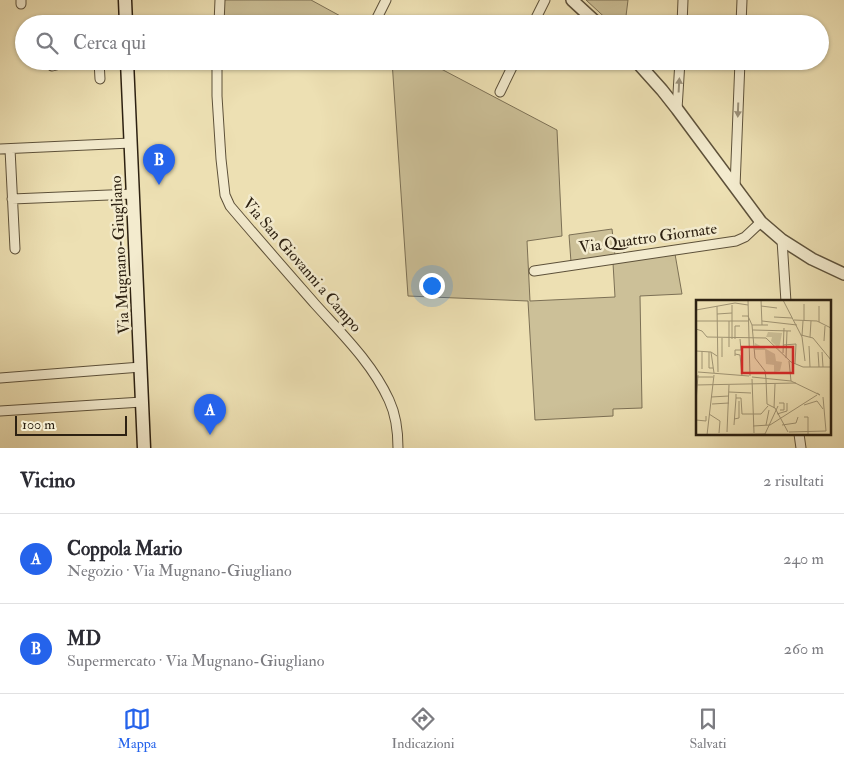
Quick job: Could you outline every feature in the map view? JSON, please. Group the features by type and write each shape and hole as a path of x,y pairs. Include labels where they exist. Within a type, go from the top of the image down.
{"main road":[{"path":"125,0 125,15"},
{"name":"Via Mugnano-Giugliano","path":"128,70 144,448"}],"street":[{"path":"219,15 220,0"},
{"path":"378,15 386,0"},
{"path":"537,15 544,0"},
{"path":"572,0 588,15"},
{"path":"682,15 683,0"},
{"path":"741,15 742,0"},
{"path":"100,70 100,79"},
{"name":"Via San Giovanni a Campo","path":"217,70 221,159 225,195 230,206 351,343 376,375 390,401 395,417 398,448"},
{"path":"500,92 511,70"},
{"path":"644,70 677,109 761,222 782,240 812,259 844,274"},
{"path":"677,109 679,70"},
{"path":"735,186 740,70"},
{"path":"14,249 12,199 5,149 131,143"},
{"path":"12,199 133,194"},
{"name":"Via Quattro Giornate","path":"534,271 736,240 745,236 761,222"},
{"path":"782,240 786,300"},
{"path":"0,378 141,367"},
{"path":"0,411 142,402"}],"shaded area":[{"path":"224,0 311,0 338,15 223,15"},
{"path":"586,0 628,0 626,15 602,15"},
{"path":"393,70 443,70 557,130 562,236 527,241 530,301 615,297 613,263 675,254 682,294 640,296 642,408 613,409 613,416 535,420 528,301 408,296"},
{"path":"612,229 615,255 571,262 569,235"}],"place":[{"name":"MD","path":"159,185"},
{"name":"Coppola Mario","path":"210,435"}]}
